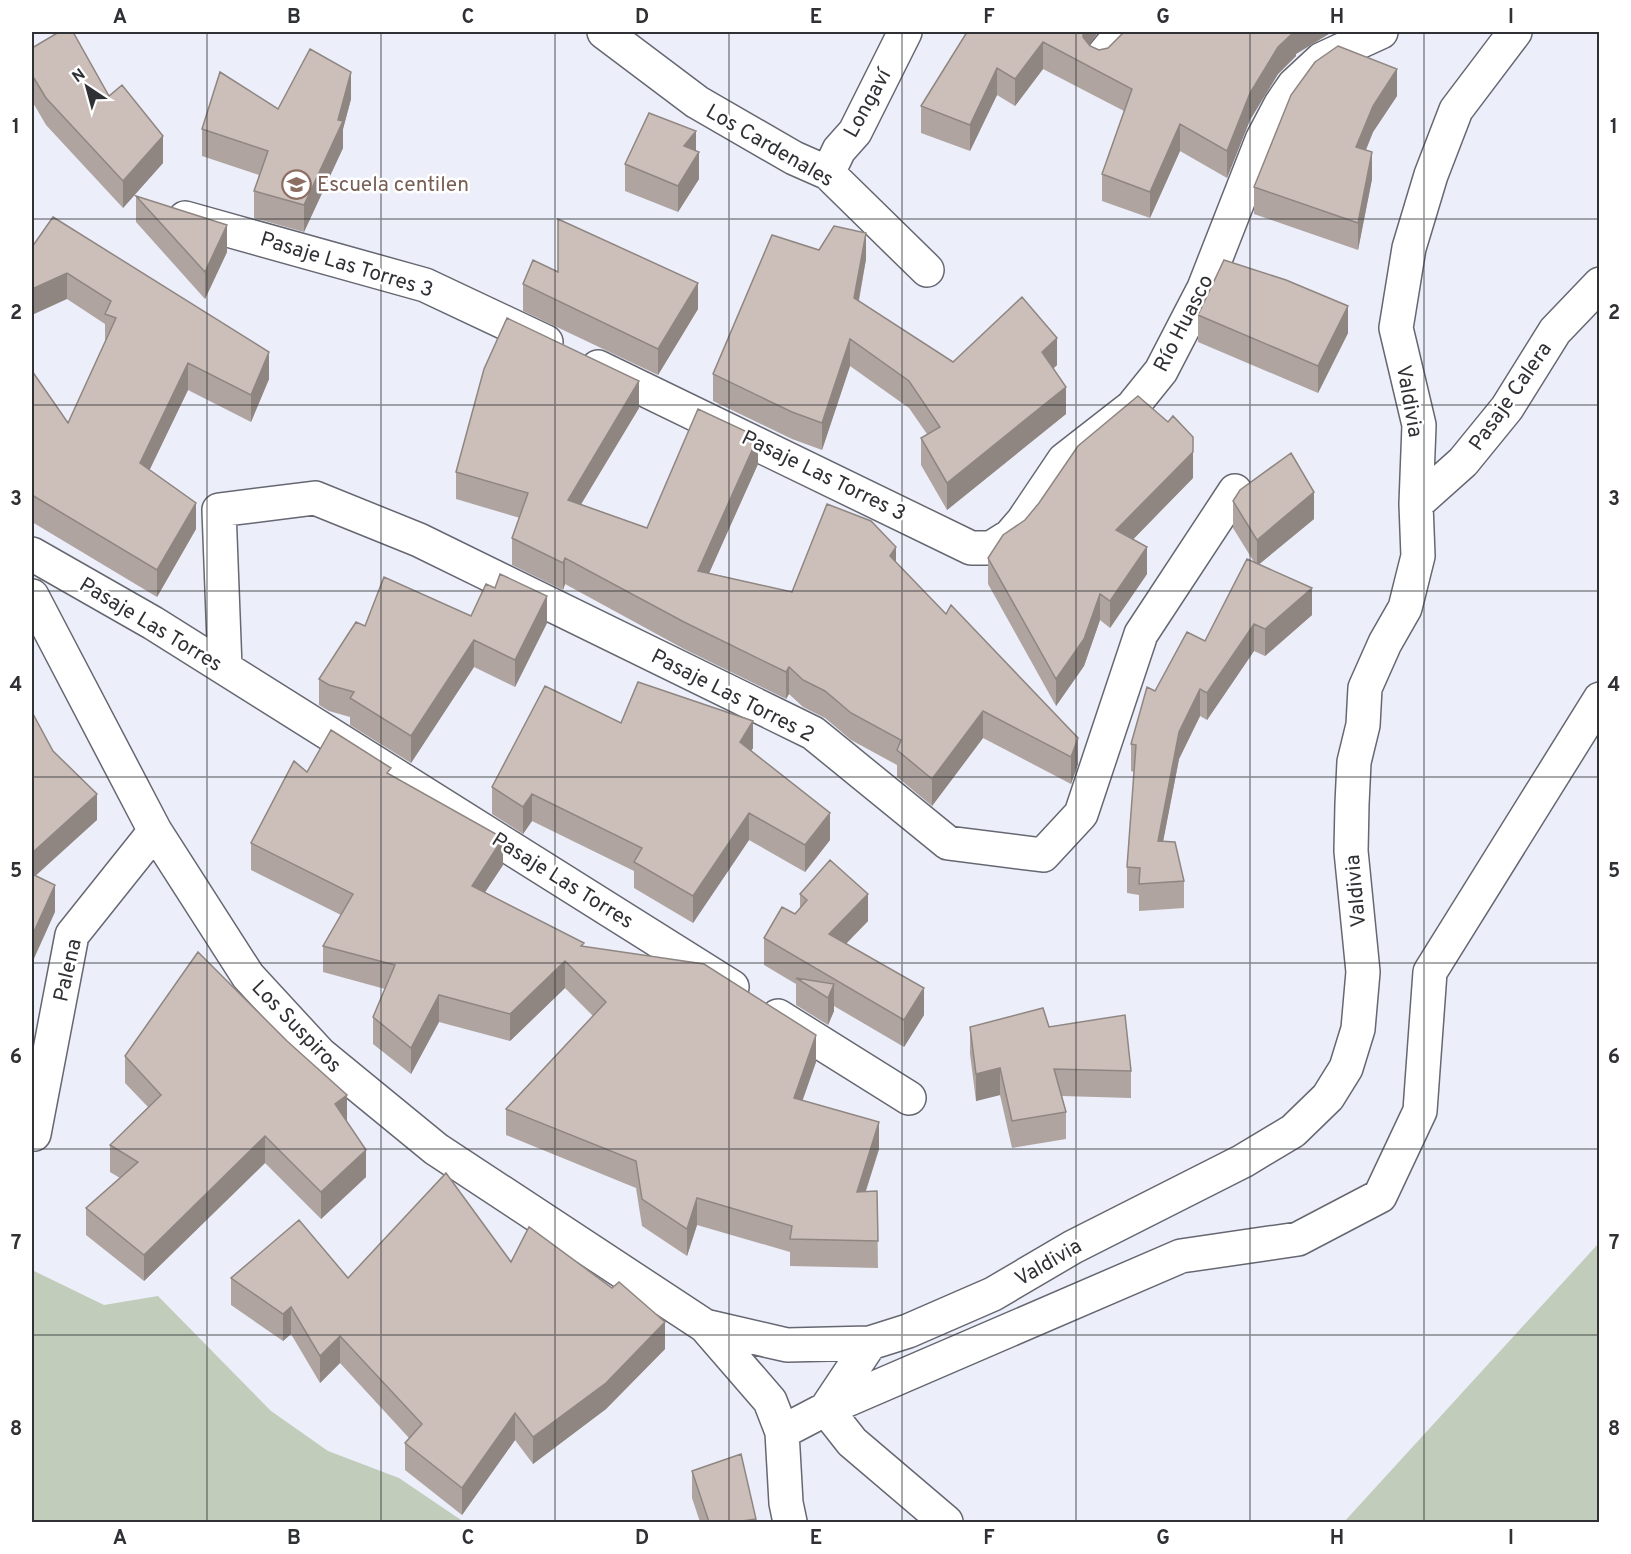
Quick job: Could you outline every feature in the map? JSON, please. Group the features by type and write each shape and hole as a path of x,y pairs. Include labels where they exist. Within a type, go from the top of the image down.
{"street":[{"name":"Los Cardenales","path":"604,32 697,102 794,158 828,173 927,270"},
{"name":"Longaví","path":"828,173 839,150 855,132 905,32"},
{"path":"1101,58 1122,32"},
{"name":"Río Huasco","path":"931,526 971,548 991,548 1010,536 1023,521 1064,460 1132,407 1161,371 1204,288 1262,140 1287,94 1322,59 1381,32"},
{"name":"Valdivia","path":"705,1326 787,1346 870,1343 919,1327 993,1294 1073,1247 1243,1161 1293,1131 1329,1097 1346,1068 1358,1029 1363,972 1351,851 1354,762 1363,725 1365,688 1385,643 1405,608 1418,556 1416,504 1419,425 1396,328 1409,248 1431,175 1455,110 1515,32"},
{"name":"Pasaje Las Torres 3","path":"158,211 425,285 931,526"},
{"name":"Pasaje Calera","path":"1416,504 1463,462 1506,408 1555,331 1599,284"},
{"name":"Pasaje Las Torres 2","path":"225,668 219,510 315,498 419,540 813,733 948,843 1043,855 1081,814 1141,634 1235,491"},
{"name":"Pasaje Las Torres","path":"32,554 153,623 909,1098"},
{"name":"Los Suspiros","path":"32,596 154,831 248,976 320,1054 436,1149 705,1326"},
{"path":"782,1432 826,1409 1181,1256 1298,1239 1380,1196 1420,1111 1430,972 1599,699"},
{"name":"Palena","path":"34,1134 72,935 154,831"},
{"path":"705,1326 770,1401 782,1432 786,1503 790,1522"},
{"path":"826,1409 870,1343"},
{"path":"826,1409 852,1442 946,1522"}],"green space":[{"path":"1599,1243 1599,1522 1344,1522"},
{"path":"32,1270 104,1305 158,1296 271,1411 328,1451 399,1478 464,1522 32,1522"}],"building":[{"path":"59,32 73,32 109,96 122,85 163,136 123,181 46,98 32,75 32,48"},
{"path":"967,32 1083,32 1083,37 1090,46 1099,50 1108,48 1124,32 1294,32 1278,47 1250,93 1227,151 1180,124 1150,192 1102,174 1132,89 1043,42 1015,79 997,68 970,125 921,106"},
{"path":"1338,46 1397,69 1373,106 1356,147 1372,152 1358,223 1254,187 1291,95 1315,62"},
{"path":"310,49 351,72 338,120 343,121 304,205 254,191 268,151 202,129 220,72 278,109"},
{"path":"649,113 696,131 684,146 699,152 678,186 625,164"},
{"path":"136,196 227,225 205,272"},
{"path":"53,217 269,352 251,395 188,363 140,463 196,503 157,570 32,495 32,371 68,423 116,318 105,314 111,301 67,273 32,289 32,247"},
{"path":"558,219 698,283 658,349 523,284 533,260 558,272"},
{"path":"834,226 866,233 854,298 953,362 1022,297 1057,338 1042,352 1066,387 947,483 921,438 940,427 909,381 850,339 822,423 792,412 713,374 772,235 819,250"},
{"path":"1224,260 1286,280 1348,306 1318,366 1198,315"},
{"path":"507,318 639,381 568,500 647,528 698,409 758,437 698,571 792,592 827,504 871,521 896,547 890,556 946,614 951,605 1078,738 1071,757 983,711 932,779 897,750 901,740 851,713 825,691 803,680 789,667 786,672 684,622 565,558 563,563 512,538 528,493 456,472 484,369"},
{"path":"1138,396 1168,422 1173,416 1193,437 1193,452 1116,530 1147,547 1110,601 1100,594 1084,639 1056,679 988,558 1003,535 1025,520 1039,503 1078,446"},
{"path":"1291,453 1314,492 1257,540 1233,501 1240,490"},
{"path":"1247,559 1312,588 1265,629 1254,624 1207,693 1200,689 1179,732 1158,841 1175,842 1184,881 1139,884 1140,868 1127,867 1136,745 1131,744 1147,687 1155,691 1187,632 1205,641"},
{"path":"500,574 547,596 515,660 474,640 411,736 350,698 354,692 329,685 319,679 356,622 365,626 384,577 471,616 486,584 495,588"},
{"path":"638,682 753,721 740,742 830,813 805,845 749,813 693,896 634,862 642,848 532,794 523,807 492,787 545,686 621,723"},
{"path":"32,712 53,751 97,794 32,853"},
{"path":"331,730 391,768 387,773 503,838 472,886 584,943 581,946 704,964 816,1035 794,1098 879,1122 857,1192 877,1191 878,1241 790,1239 792,1226 697,1198 687,1229 642,1199 636,1161 506,1109 606,1002 565,961 510,1014 439,995 411,1048 373,1017 395,965 323,946 353,894 251,843 294,761 307,772"},
{"path":"830,860 868,894 829,934 924,988 904,1020 764,938 782,907 795,914 807,900 800,894"},
{"path":"32,874 55,885 32,936"},
{"path":"198,952 287,1041 347,1095 335,1104 366,1150 321,1192 265,1136 144,1255 86,1208 138,1162 110,1145 161,1095 125,1056"},
{"path":"796,978 834,984 828,998"},
{"path":"1043,1008 1049,1027 1125,1015 1131,1071 1054,1069 1066,1112 1012,1121 1000,1068 976,1074 970,1027"},
{"path":"446,1173 511,1262 529,1227 612,1288 619,1282 665,1322 606,1383 533,1437 515,1413 462,1488 405,1443 422,1424 340,1336 320,1356 291,1307 283,1314 231,1278 299,1220 348,1278"},
{"path":"741,1454 756,1519 709,1522 692,1471"}],"place":[{"name":"Escuela centilen","path":"296,184"}]}
